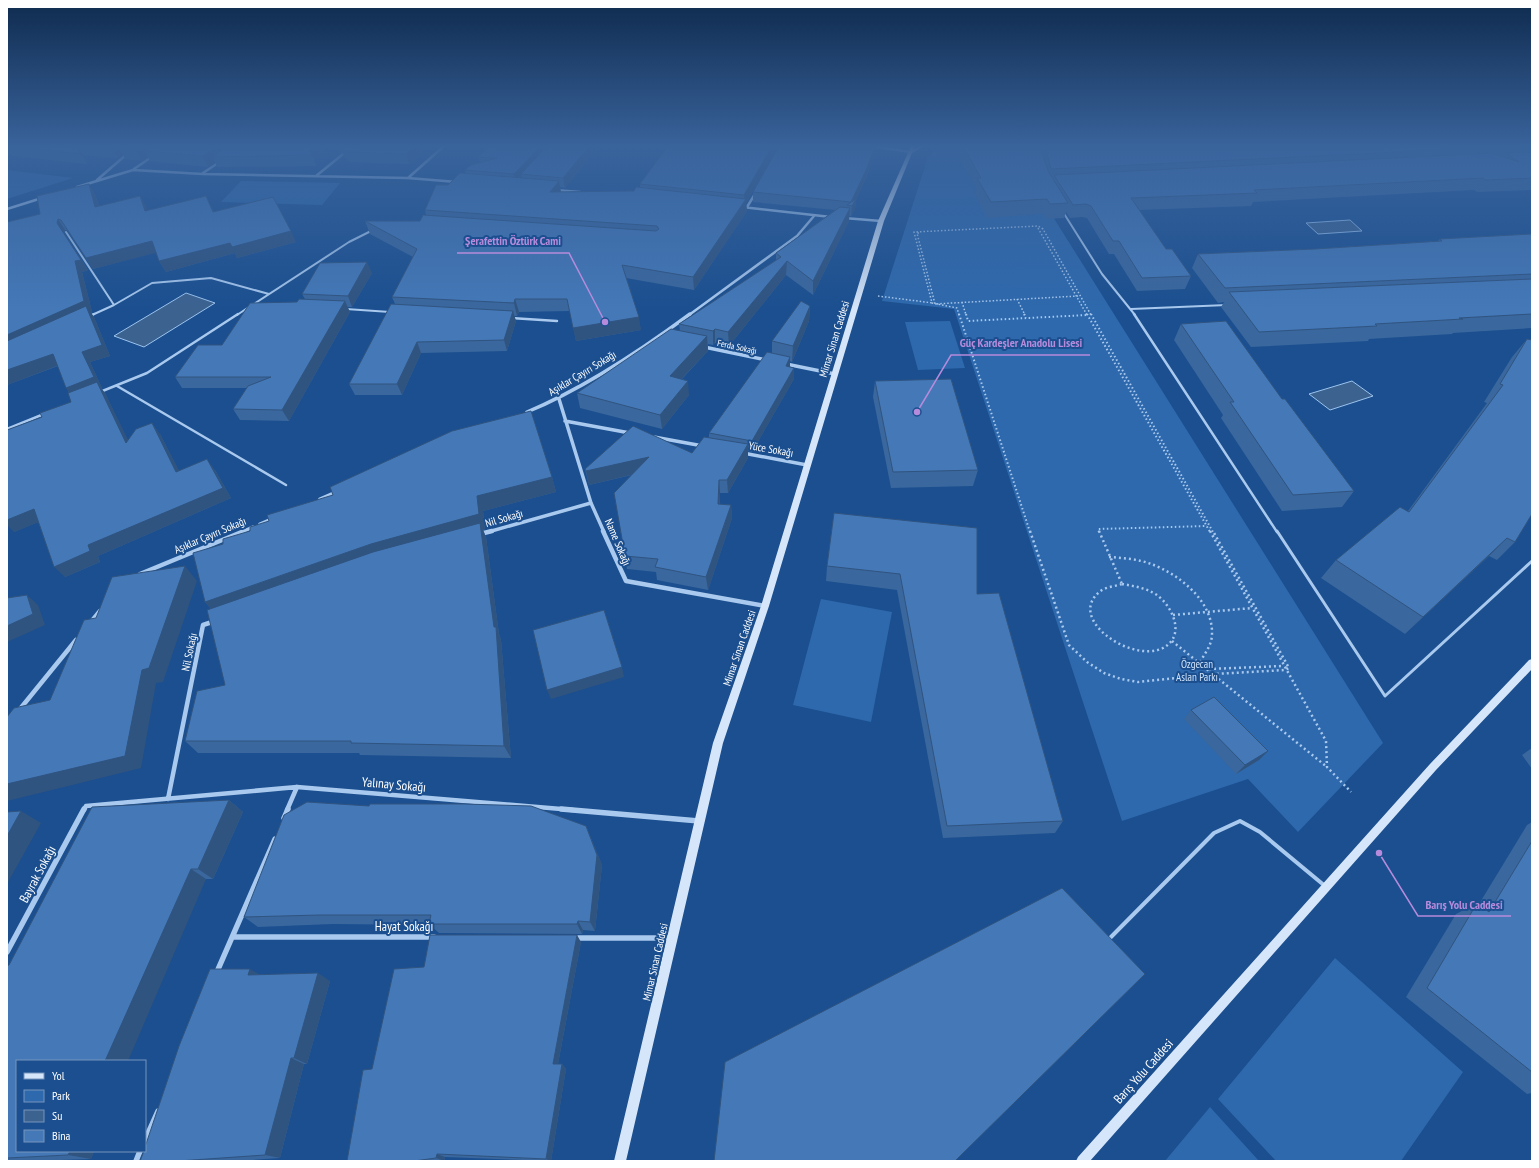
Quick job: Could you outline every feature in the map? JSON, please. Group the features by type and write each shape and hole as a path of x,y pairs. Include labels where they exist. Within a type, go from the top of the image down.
{"main road":[{"name":"Mimar Sinan Caddesi","path":"620,1161 718,743 765,606 881,221 890,201"},
{"name":"Barış Yolu Caddesi","path":"1082,1161 1432,767 1532,663"}],"street":[{"path":"7,209 36,201"},
{"path":"747,207 751,201"},
{"path":"740,206 814,216 881,221"},
{"name":"Aşıklar Çayırı Sokağı","path":"522,414 559,399 659,337 797,236 814,216"},
{"path":"659,337 667,339"},
{"name":"Ferda Sokağı","path":"697,345 774,362"},
{"path":"781,363 835,374"},
{"name":"Name Sokağı","path":"559,399 592,503 626,581 765,606"},
{"path":"565,421 636,434"},
{"path":"651,437 706,446"},
{"name":"Yüce Sokağı","path":"737,452 807,465"},
{"path":"316,500 338,491"},
{"name":"Nil Sokağı","path":"471,537 592,503"},
{"name":"Aşıklar Çayırı Sokağı","path":"132,577 279,516"},
{"path":"86,629 105,604"},
{"name":"Nil Sokağı","path":"168,799 203,625 218,620"},
{"path":"17,713 81,635"},
{"path":"282,822 298,787"},
{"name":"Yalınay Sokağı","path":"86,806 298,787 700,821"},
{"name":"Bayrak Sokağı","path":"7,952 86,806"},
{"path":"214,980 279,830"},
{"name":"Hayat Sokağı","path":"233,937 440,937"},
{"path":"568,938 672,938"},
{"path":"146,1138 161,1104"}],"lane":[{"path":"1062,210 1102,274 1131,309 1385,696 1532,561"},
{"path":"95,394 147,373 349,242 375,229"},
{"path":"66,232 114,305"},
{"path":"86,318 114,305 152,283 211,278 269,294"},
{"path":"254,304 262,305"},
{"path":"1131,309 1233,305"},
{"path":"342,309 397,312"},
{"path":"509,318 557,321"},
{"path":"116,386 286,485"},
{"path":"7,429 51,412"},
{"path":"1112,937 1214,833 1240,821 1260,832 1326,887"}],"path":[{"path":"860,293 934,303 956,308 1069,645 1078,655 1102,672 1131,682 1150,683 1214,674 1285,670 1289,668 1042,228 1038,226 914,232 934,303"},
{"path":"934,303 917,233 1040,227 1088,316 1207,526 1285,670 1326,741 1327,767"},
{"path":"934,303 1078,296"},
{"path":"1017,300 1026,318"},
{"path":"962,302 968,321 1088,316"},
{"path":"1122,584 1098,529 1207,526"},
{"path":"1109,557 1132,559 1152,565 1171,574 1188,586 1201,601 1206,612 1212,634 1209,649 1200,662"},
{"path":"1122,584 1136,586 1150,591 1162,599 1174,615 1176,631 1172,641 1164,647 1154,651 1142,652 1129,650 1105,637 1097,628 1092,618 1090,609 1092,599 1099,591 1109,586 1122,584"},
{"path":"1174,615 1252,608"},
{"path":"1172,641 1200,662 1327,767 1350,792"},
{"path":"1208,669 1283,666"}],"green space":[{"path":"222,201 326,201 322,205 221,202"},
{"name":"Özgecan Aslan Parkı","path":"914,201 1043,201 1383,743 1298,832 1248,779 1122,821 954,309 882,301"},
{"path":"950,321 965,368 918,370 905,322"},
{"path":"821,599 892,612 871,722 793,705"},
{"path":"1335,958 1463,1072 1401,1161 1276,1161 1218,1099"},
{"path":"1210,1107 1259,1161 1165,1161"}],"water":[{"path":"1350,220 1362,231 1318,234 1306,223"},
{"path":"186,293 215,303 144,347 114,336"},
{"path":"1352,381 1373,396 1330,410 1309,394"}],"building":[{"path":"38,201 93,201 95,207 122,201 142,201 145,211 188,201 208,201 213,212 259,201 275,201 291,231 232,247 230,243 159,261 152,241 86,258 61,220 58,219 57,223 81,260 75,261 84,301 7,335 7,222 40,214"},
{"path":"429,201 745,201 693,277 622,265 639,317 573,328 567,299 515,299 514,303 392,297 417,249 365,221 420,221 423,215 656,231 659,229 657,226 425,210"},
{"path":"836,201 852,201 851,202"},
{"path":"854,201 855,201 852,206 847,205"},
{"path":"990,201 1019,201 991,202"},
{"path":"1048,201 1066,201 1068,203 1050,204"},
{"path":"1070,201 1133,201 1166,249 1172,249 1191,276 1142,278 1119,241 1113,241 1091,206 1086,204 1073,205"},
{"path":"840,207 850,208 813,281 787,261 728,332 715,329 713,331 679,324 781,257 776,253"},
{"path":"1532,234 1532,274 1225,288 1198,254 1315,249 1442,241 1440,239"},
{"path":"367,262 348,296 302,294 320,263"},
{"path":"1532,279 1532,314 1375,324 1377,326 1259,332 1229,292"},
{"path":"299,299 345,301 282,410 233,409 248,386 271,377 175,377 198,345 222,345 250,303 297,302"},
{"path":"801,301 810,306 793,346 772,341"},
{"path":"391,304 513,311 504,340 417,342 397,384 349,384"},
{"path":"86,306 102,345 82,352 94,377 66,388 53,354 7,370 7,341"},
{"path":"1226,321 1282,399 1285,399 1354,491 1293,495 1230,402 1234,402 1181,324"},
{"path":"671,329 707,336 670,376 688,381 660,415 577,393"},
{"path":"1527,339 1532,340 1532,514 1515,542 1507,538 1423,617 1336,560 1400,507 1409,512 1503,385 1500,384"},
{"path":"767,352 790,357 786,366 794,368 752,441 709,433"},
{"path":"951,379 978,470 893,472 875,381"},
{"path":"97,382 126,443 136,429 152,423 176,472 207,459 223,488 88,545 90,551 54,567 34,509 7,520 7,430 42,417 40,413 71,402 68,393"},
{"path":"531,411 552,477 477,496 479,514 371,544 205,602 193,553 223,544 223,539 250,531 250,527 269,521 267,515 333,495 330,487 452,431"},
{"path":"633,426 692,453 704,437 748,444 727,480 719,480 718,504 731,505 706,577 655,567 658,559 625,556 614,493 649,457 586,471 585,469"},
{"path":"834,513 977,528 977,594 999,593 1063,821 947,826 900,574 827,566"},
{"path":"480,523 494,627 496,627 504,746 351,743 351,741 185,741 197,691 225,685 207,610 373,552"},
{"path":"185,566 149,668 142,670 125,756 7,784 7,717 14,708 50,700 84,620 96,618 112,577"},
{"path":"27,595 33,614 7,626 7,598"},
{"path":"604,610 622,667 547,690 533,630"},
{"path":"1214,697 1268,751 1245,765 1191,710"},
{"path":"229,800 198,869 191,869 105,1060 16,1060 16,1152 70,1152 68,1155 7,1158 7,966 9,965 92,807"},
{"path":"307,802 369,806 370,804 464,804 531,806 586,826 597,855 590,922 578,921 577,924 429,924 431,915 244,917 284,815"},
{"path":"21,811 7,836 7,812"},
{"path":"1532,841 1532,1072 1427,988 1477,903 1489,912"},
{"path":"1062,888 1145,974 955,1161 714,1161 725,1062"},
{"path":"430,935 577,935 553,1064 562,1064 546,1159 437,1154 436,1158 414,1161 347,1161 363,1070 372,1069 394,969 424,967"},
{"path":"210,969 250,969 248,975 318,973 294,1058 291,1058 265,1155 178,1161 140,1161 144,1152 146,1152 146,1144 179,1046"}],"place":[{"name":"Şerafettin Öztürk Cami","path":"605,322"},
{"name":"Güç Kardeşler Anadolu Lisesi","path":"917,412"},
{"name":"Barış Yolu Caddesi","path":"1379,853"}]}
